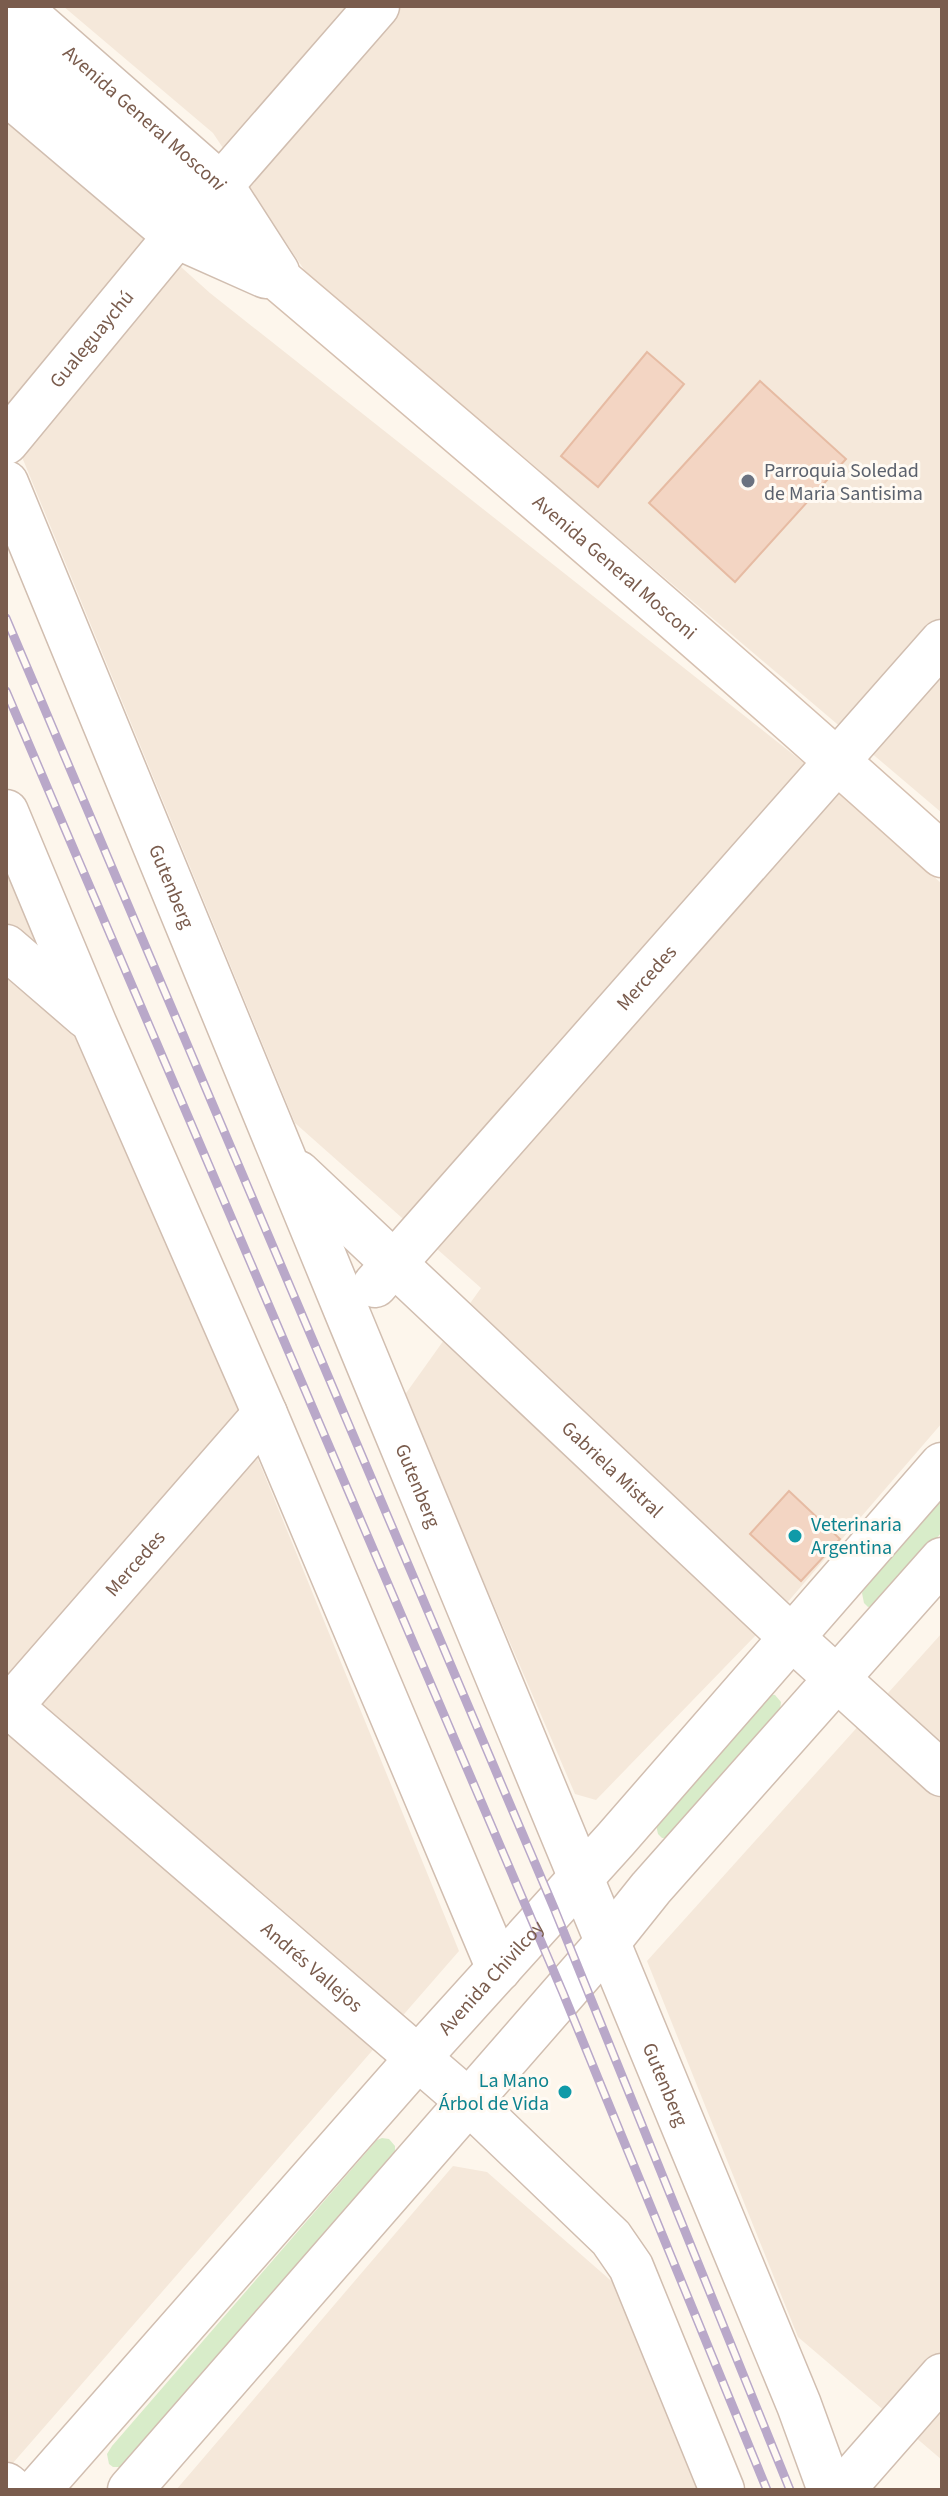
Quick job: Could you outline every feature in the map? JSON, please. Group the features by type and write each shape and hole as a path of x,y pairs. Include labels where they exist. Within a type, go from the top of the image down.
{"street":[{"name":"Avenida General Mosconi","path":"17,6 221,185 285,284"},
{"path":"221,185 377,6"},
{"name":"Avenida General Mosconi","path":"6,48 285,284 838,761 942,855"},
{"name":"Avenida General Mosconi","path":"6,92 176,236 285,284"},
{"name":"Gualeguaychú","path":"6,442 176,236"},
{"name":"Gutenberg","path":"6,483 350,1314 579,1880 799,2405 856,2484"},
{"name":"Mercedes","path":"350,1314 942,642"},
{"path":"6,812 499,1969"},
{"path":"6,947 94,1023"},
{"name":"Gabriela Mistral","path":"285,1160 791,1637 942,1774"},
{"name":"Mercedes","path":"7,1707 265,1414"},
{"name":"Avenida Chivilcoy","path":"38,2490 942,1465"},
{"path":"130,2490 607,1943 651,1888 942,1560"},
{"name":"Andrés Vallejos","path":"7,1707 468,2101 611,2238 631,2267 722,2490"},
{"path":"856,2484 942,2376"},
{"path":"6,2485 12,2490"}],"shaded area":[{"path":"63,6 942,6 942,813 307,274 213,133"},
{"path":"6,110 210,293 847,797 942,884 942,1423 786,1604 596,1800 575,1794 404,1396 481,1288 295,1123 6,418"},
{"path":"6,843 459,1951 6,2471"},
{"path":"942,1633 942,2460 798,2337 647,1961"},
{"path":"453,2166 487,2172 617,2286 698,2490 176,2490"}],"green space":[{"path":"942,1498 942,1532 880,1604 868,1607 862,1593 867,1585"},
{"path":"768,1694 775,1695 781,1702 780,1710 666,1838 662,1838 656,1825"},
{"path":"389,2139 395,2146 395,2153 122,2467 109,2464 107,2454 112,2446 377,2140"}],"building":[{"path":"647,352 684,384 598,487 561,456"},
{"name":"Parroquia Soledad de Maria Santisima","path":"760,381 846,459 735,582 649,503"},
{"name":"Veterinaria Argentina","path":"789,1491 840,1539 801,1581 750,1534"}],"railway":[{"path":"6,618 554,1908 790,2490"},
{"path":"6,691 563,1993 767,2490"}],"place":[{"name":"Parroquia Soledad de Maria Santisima","path":"748,481"},
{"name":"Veterinaria Argentina","path":"795,1536"},
{"name":"La Mano Árbol de Vida","path":"565,2092"}]}
